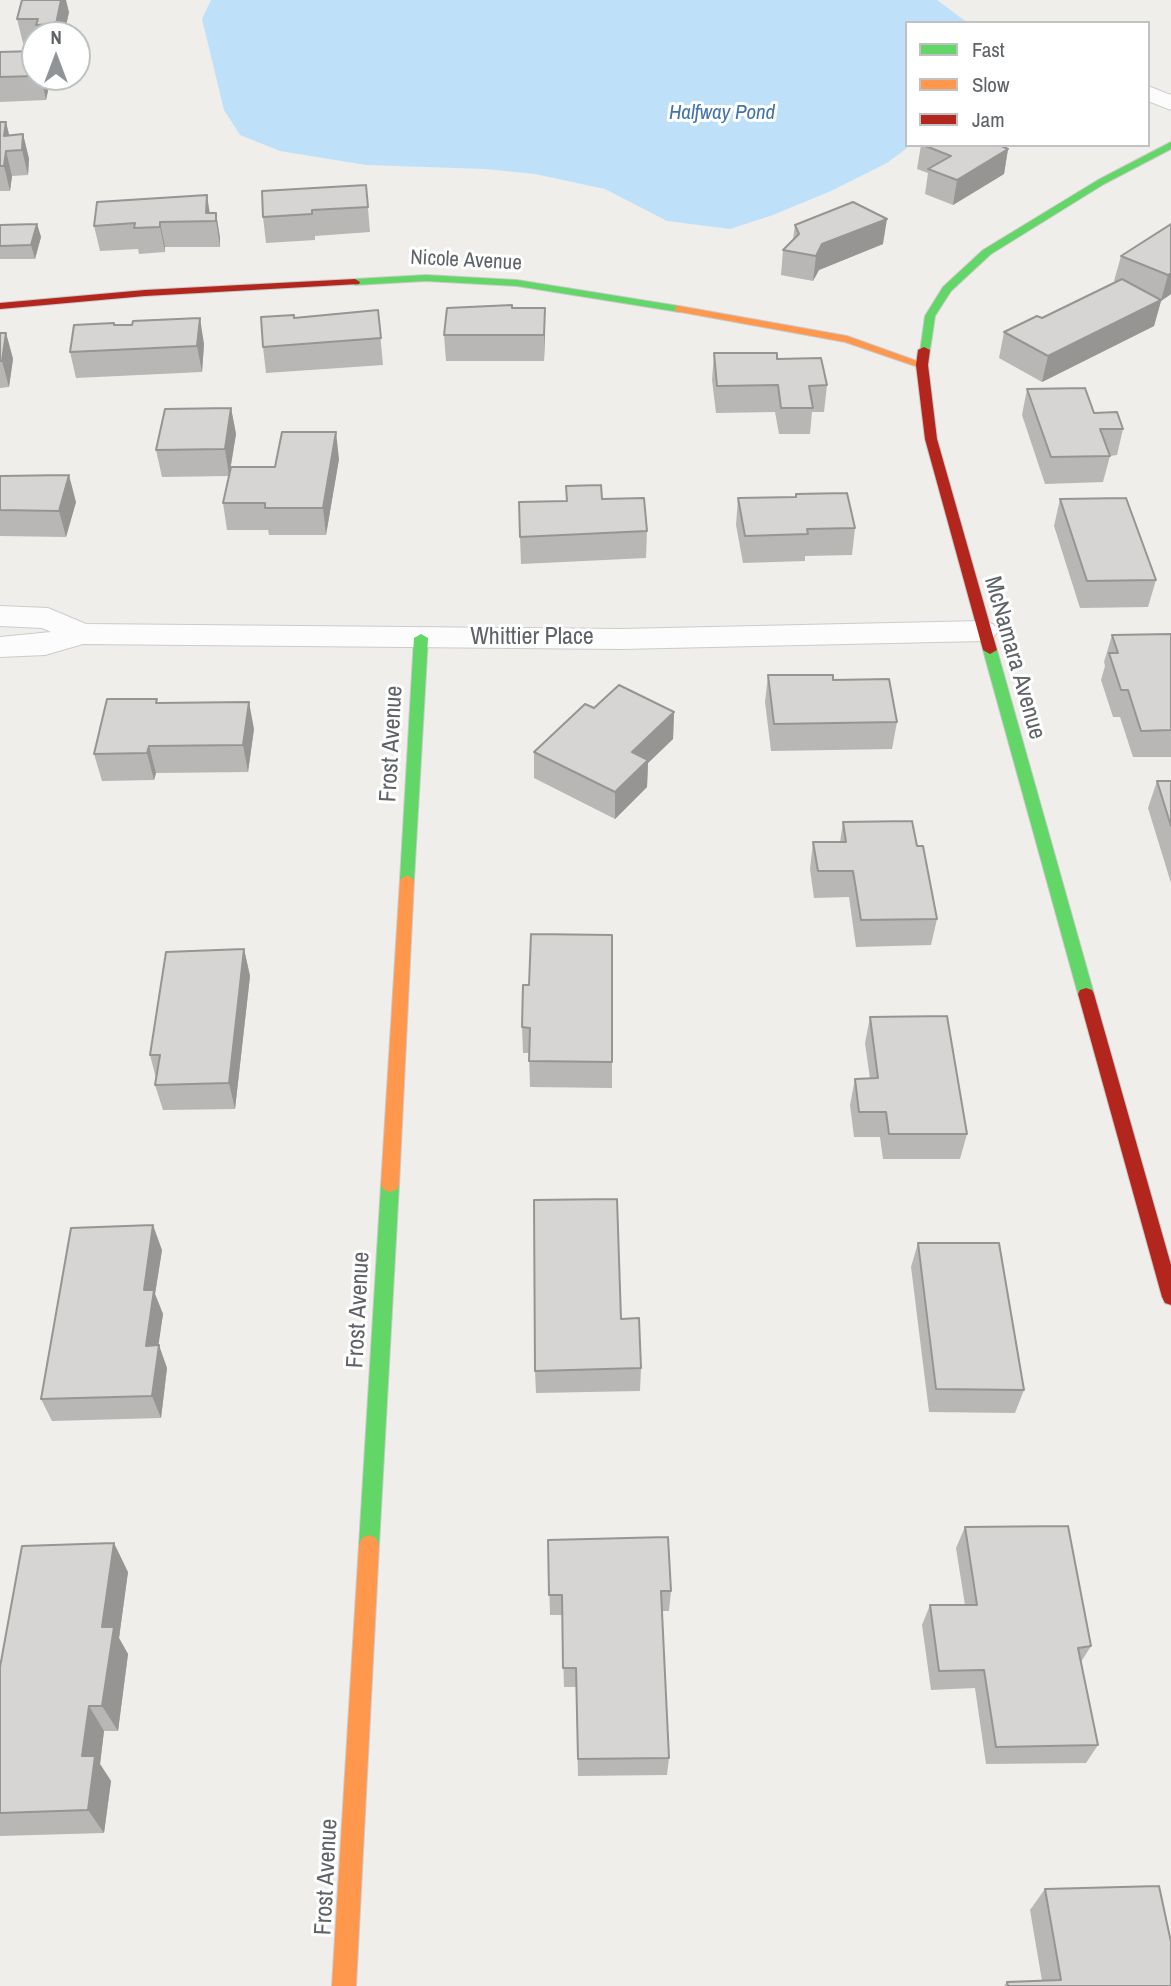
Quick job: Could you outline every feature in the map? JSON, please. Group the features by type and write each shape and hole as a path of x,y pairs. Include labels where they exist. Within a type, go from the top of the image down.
{"street":[{"path":"1150,94 1171,103"},
{"name":"McNamara Avenue","path":"1171,145 1101,182 987,252 947,289 930,316 922,365 931,439 982,631 1171,1297"},
{"name":"Nicole Avenue","path":"0,306 145,293 426,278 478,281 629,300 847,339 922,365"},
{"name":"Whittier Place","path":"0,616 48,618 81,634"},
{"name":"Whittier Place","path":"0,647 45,645 81,634 621,639 982,631"},
{"name":"Frost Avenue","path":"344,1986 421,638"}],"water":[{"name":"Halfway Pond","path":"211,0 937,0 965,21 905,21 905,147 908,147 887,163 831,191 730,229 667,221 605,189 535,174 485,169 366,165 280,151 240,135 224,110 202,19"}],"building":[{"path":"22,0 61,0 57,21 17,19"},
{"path":"21,51 21,76 0,77 0,52"},
{"path":"0,122 6,122 4,136 23,134 22,150 6,151 4,166 0,166"},
{"path":"928,147 1008,149 957,180 928,169 951,156"},
{"path":"366,185 368,207 312,210 312,214 263,217 262,191"},
{"path":"207,195 206,213 216,213 216,221 160,222 160,227 134,228 135,223 94,226 97,202"},
{"path":"853,202 887,219 822,244 816,256 783,250 799,234 795,225"},
{"path":"37,224 31,245 0,246 0,225"},
{"path":"1171,224 1171,273 1168,275 1121,256"},
{"path":"1122,279 1161,300 1048,356 1004,332 1037,316 1042,318"},
{"path":"512,305 512,308 545,308 544,335 444,335 447,308"},
{"path":"378,310 381,338 263,347 261,317 294,315 294,318"},
{"path":"200,318 197,346 70,352 74,325 132,325 133,321"},
{"path":"0,333 6,333 2,361 0,361"},
{"path":"714,353 777,353 777,359 821,358 827,385 809,386 813,408 781,408 778,385 717,386"},
{"path":"1085,388 1094,413 1117,412 1123,429 1100,429 1110,456 1051,457 1027,389"},
{"path":"231,408 225,449 156,450 165,409"},
{"path":"282,432 336,432 323,508 265,508 265,503 223,503 231,467 275,467"},
{"path":"69,475 59,511 0,510 0,476"},
{"path":"601,485 602,499 644,498 647,531 520,537 519,502 567,501 566,486"},
{"path":"847,493 855,528 807,529 808,534 745,536 738,498"},
{"path":"1126,498 1156,580 1087,581 1060,499"},
{"path":"1171,634 1171,730 1141,731 1128,690 1121,690 1109,653 1118,653 1112,635"},
{"path":"768,675 833,675 833,680 889,679 897,722 774,724"},
{"path":"619,685 674,712 632,752 648,760 615,792 534,752 585,704 594,708"},
{"path":"107,699 157,699 156,703 249,702 243,745 149,746 147,753 94,754"},
{"path":"1157,781 1171,781 1171,826"},
{"path":"912,821 917,846 923,846 937,919 861,920 853,871 818,871 813,842 846,842 843,822"},
{"path":"531,934 612,935 612,1062 529,1061 530,1028 522,1027 523,985 529,985"},
{"path":"244,949 229,1083 155,1085 160,1055 150,1055 166,952"},
{"path":"947,1016 967,1134 889,1134 886,1112 859,1112 855,1079 878,1078 870,1017"},
{"path":"617,1199 621,1319 639,1318 641,1368 535,1371 534,1200"},
{"path":"153,1225 144,1290 154,1290 146,1346 159,1345 152,1396 41,1399 71,1228"},
{"path":"918,1243 999,1243 1024,1390 936,1389"},
{"path":"1068,1526 1091,1646 1078,1648 1098,1745 996,1747 984,1670 939,1671 930,1605 977,1605 965,1527"},
{"path":"668,1537 671,1591 661,1591 669,1758 578,1759 576,1668 563,1668 562,1595 549,1595 548,1540"},
{"path":"114,1543 102,1627 114,1627 102,1706 89,1706 82,1756 95,1756 88,1810 0,1813 0,1667 22,1546"},
{"path":"1159,1886 1171,1942 1171,1986 1008,1986 1007,1982 1061,1980 1045,1889"}],"traffic: fast":[{"path":"924,350 930,316 947,289 987,252 1101,182 1171,145"},
{"path":"355,282 426,278 517,283 679,309"},
{"path":"407,880 421,638"},
{"path":"990,650 1086,994"},
{"path":"369,1545 390,1185"}],"traffic: slow":[{"path":"679,309 847,339 922,365"},
{"path":"390,1185 407,880"},
{"path":"344,1986 369,1545"}],"traffic: jam":[{"path":"0,306 145,293 355,282"},
{"path":"924,350 922,365 931,439 990,650"},
{"path":"1086,994 1171,1297"}]}
